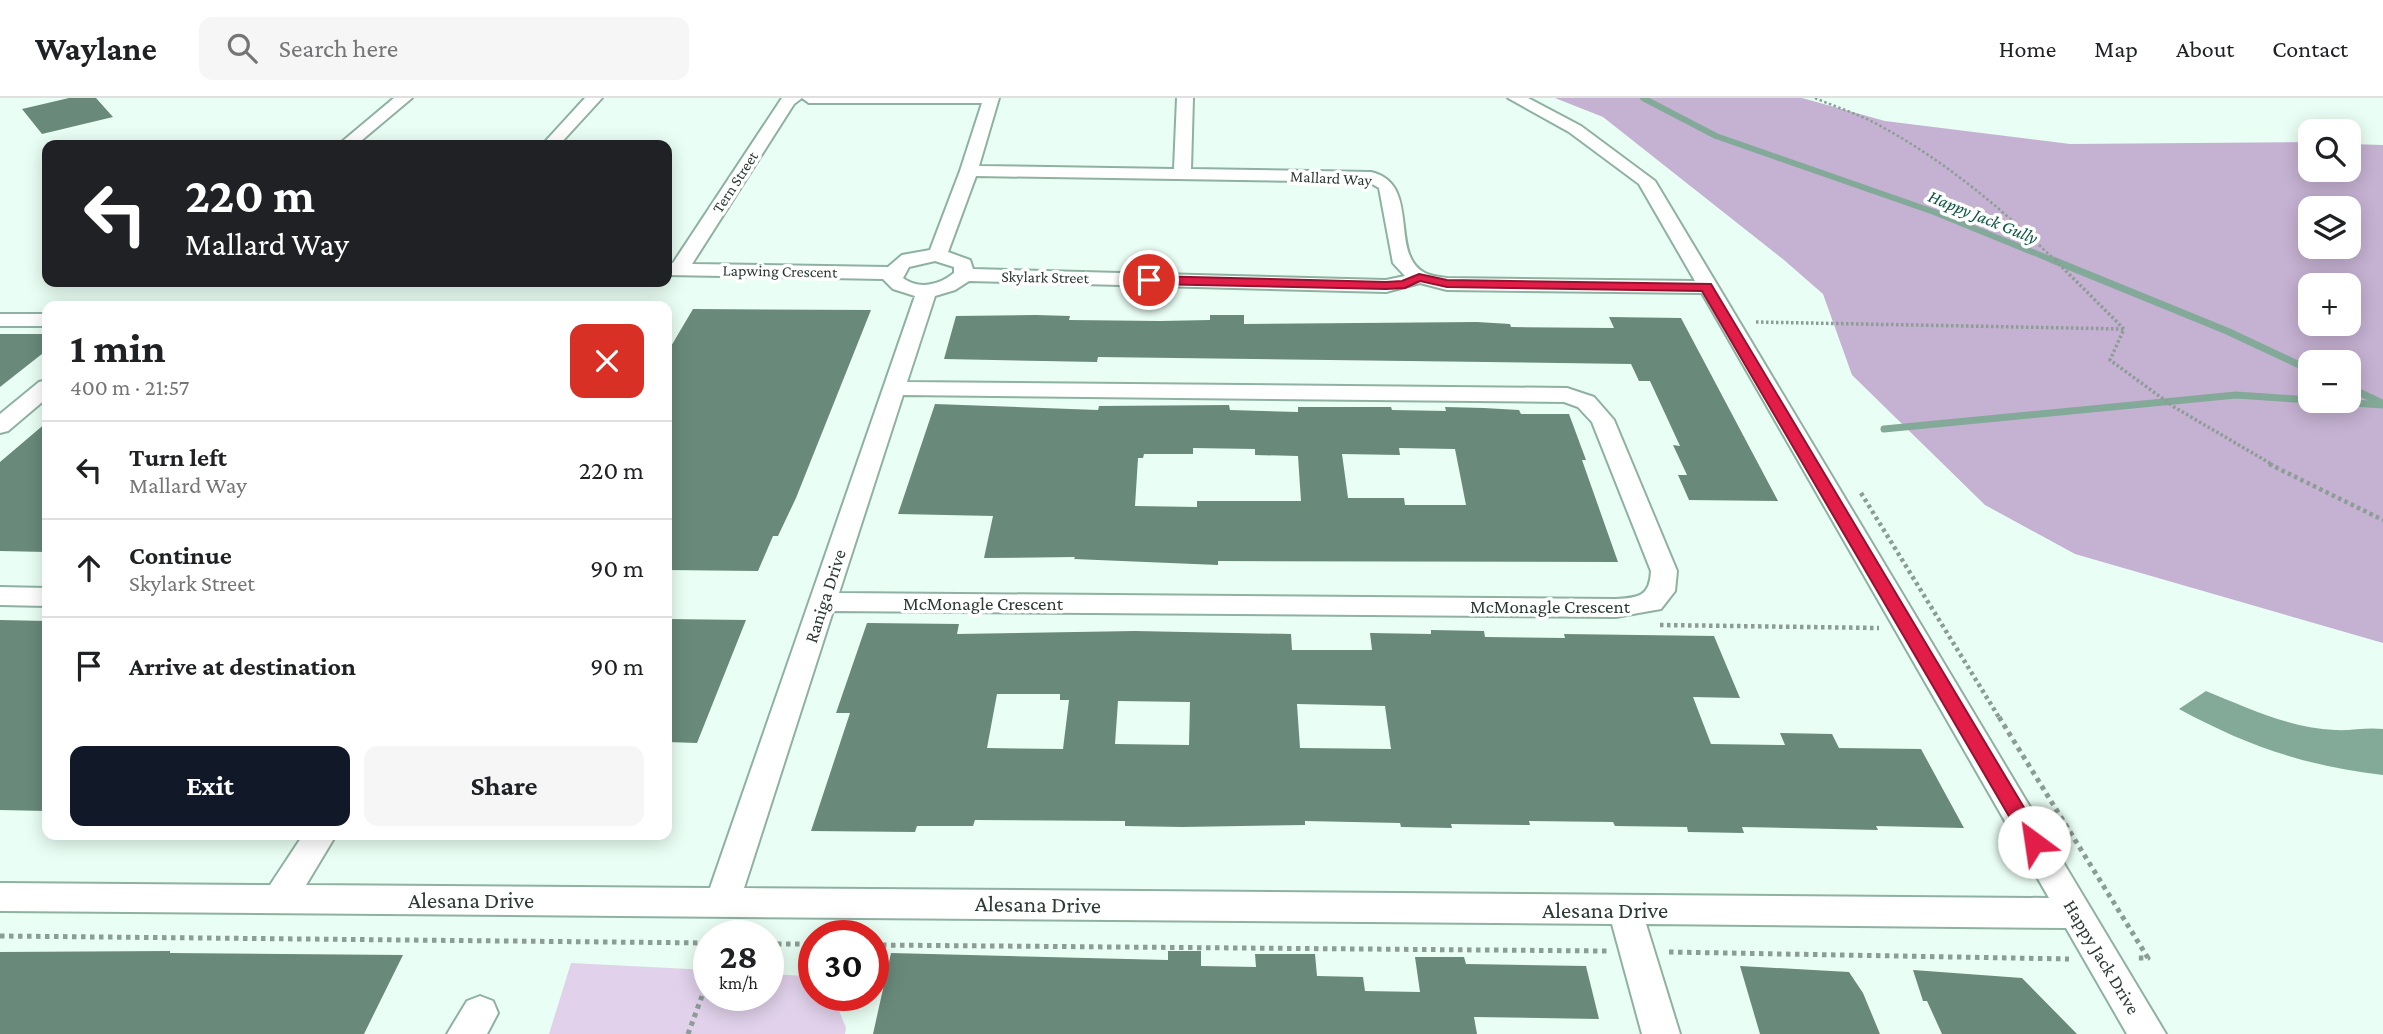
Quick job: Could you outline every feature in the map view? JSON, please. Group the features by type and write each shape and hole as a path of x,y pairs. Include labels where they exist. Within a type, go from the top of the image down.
{"street":[{"path":"352,140 404,98"},
{"path":"555,140 594,98"},
{"name":"Tern Street","path":"673,269 788,101 794,98"},
{"path":"809,98 991,98 969,171 937,255"},
{"path":"1182,174 1185,98"},
{"name":"Happy Jack Drive","path":"1516,98 1575,129 1646,181 1706,287 1739,317 2147,1034"},
{"name":"Mallard Way","path":"969,171 1361,177 1380,180 1387,187 1403,264 1419,277"},
{"path":"937,255 957,260 966,270 964,275 950,285 927,290 897,284 893,273 896,267 913,258 937,255"},
{"name":"Lapwing Crescent","path":"673,269 893,273"},
{"name":"Skylark Street","path":"964,275 1386,286 1405,284 1419,277"},
{"path":"1419,277 1447,284 1706,287"},
{"name":"Raniga Drive","path":"723,901 927,290"},
{"path":"0,320 42,320"},
{"name":"McMonagle Crescent","path":"823,602 1615,608 1651,603 1661,595 1665,584 1664,571 1603,421 1586,402 1567,395 893,388"},
{"path":"0,426 42,391"},
{"path":"0,596 42,597"},
{"path":"279,898 317,840"},
{"name":"Alesana Drive","path":"0,897 2076,913"},
{"path":"1625,910 1661,1034"}],"path":[{"path":"1815,98 1884,127 1962,180 2059,263 2124,329"},
{"path":"1739,317 1756,322 2124,329"},
{"path":"1739,317 1756,322 1763,333"},
{"path":"2124,329 2110,360 2149,391 2296,480 2383,520"},
{"path":"889,945 2148,958 1859,489"},
{"path":"0,936 693,943"},
{"path":"688,1034 696,1011"}],"shaded area":[{"path":"1555,98 1802,98 1885,121 2070,144 2298,142 2298,182 2361,182 2361,144 2383,145 2383,643 2075,554 1985,505 1852,375 1823,294 1603,117"},
{"path":"2206,691 2269,716 2301,725 2335,730 2383,729 2383,775 2328,766 2278,753 2229,734 2179,709"},
{"path":"571,963 693,969 693,1011 784,1011 784,975 798,976 798,1011 839,1011 846,1028 845,1034 549,1034"}],"building":[{"path":"69,98 96,98 113,117 42,134 22,109"},
{"path":"693,309 871,310 796,498 778,536 773,536 758,571 672,570 672,345"},
{"path":"1210,315 1244,315 1244,324 1477,322 1510,324 1511,327 1614,328 1609,317 1681,318 1778,501 1689,500 1678,475 1687,475 1673,445 1680,446 1650,381 1639,381 1631,364 1098,357 1097,362 944,359 956,316 1070,316 1069,320 1160,321 1210,320"},
{"path":"0,334 42,334 42,354 0,387"},
{"path":"935,404 1098,410 1099,406 1229,405 1230,410 1298,412 1298,407 1519,410 1521,414 1569,414 1586,460 1582,460 1618,562 1218,561 1218,565 1074,559 1075,557 984,558 993,516 898,514","holes":["1193,448 1255,449 1255,455 1298,456 1301,501 1197,501 1197,507 1135,506 1138,458 1143,458 1144,454 1193,454","1399,448 1455,449 1466,505 1405,505 1404,498 1348,498 1342,454 1400,455"]},
{"path":"42,426 42,552 0,551 0,462"},
{"path":"672,619 746,620 697,743 672,742"},
{"path":"0,620 42,621 42,811 0,810"},
{"path":"867,623 959,624 957,634 1135,631 1291,634 1292,650 1372,650 1370,633 1431,634 1431,630 1484,631 1485,637 1565,638 1564,634 1714,636 1740,698 1693,697 1711,744 1785,745 1780,733 1832,734 1839,748 1921,749 1964,828 1876,826 1878,830 1742,827 1744,833 1688,832 1687,827 1615,826 1613,822 1529,821 1530,825 1451,824 1452,828 1401,827 1400,823 1305,821 1305,825 1182,827 1125,826 1125,821 975,820 973,826 917,826 915,832 811,831 850,713 836,713","holes":["997,694 1060,694 1060,700 1069,700 1063,749 987,748","1118,701 1190,702 1189,745 1115,744","1297,704 1385,706 1391,749 1300,748"]},
{"path":"170,951 403,955 364,1034 0,1034 0,952"},
{"path":"1168,951 1201,951 1201,966 1256,967 1255,954 1315,954 1317,976 1363,977 1365,991 1420,992 1415,957 1464,957 1466,964 1586,966 1599,1019 1474,1017 1477,1034 873,1034 878,1011 889,1011 891,953 1168,960"},
{"path":"1740,966 1849,972 1863,993 1880,1034 1760,1034"},
{"path":"1913,970 2022,978 2077,1034 1942,1034 1927,1001 1923,1001"}],"waterway":[{"name":"Happy Jack Gully","path":"1643,98 1716,136 1934,212 2057,262"},
{"name":"Happy Jack Gully","path":"2053,260 2227,331 2298,364"},
{"name":"Happy Jack Gully","path":"2361,393 2382,403"},
{"path":"1884,429 2236,395 2298,399"},
{"path":"2361,404 2383,405"}],"route":[{"path":"1149,280 1386,286 1405,284 1419,277 1447,284 1706,287 2034,842"}]}
